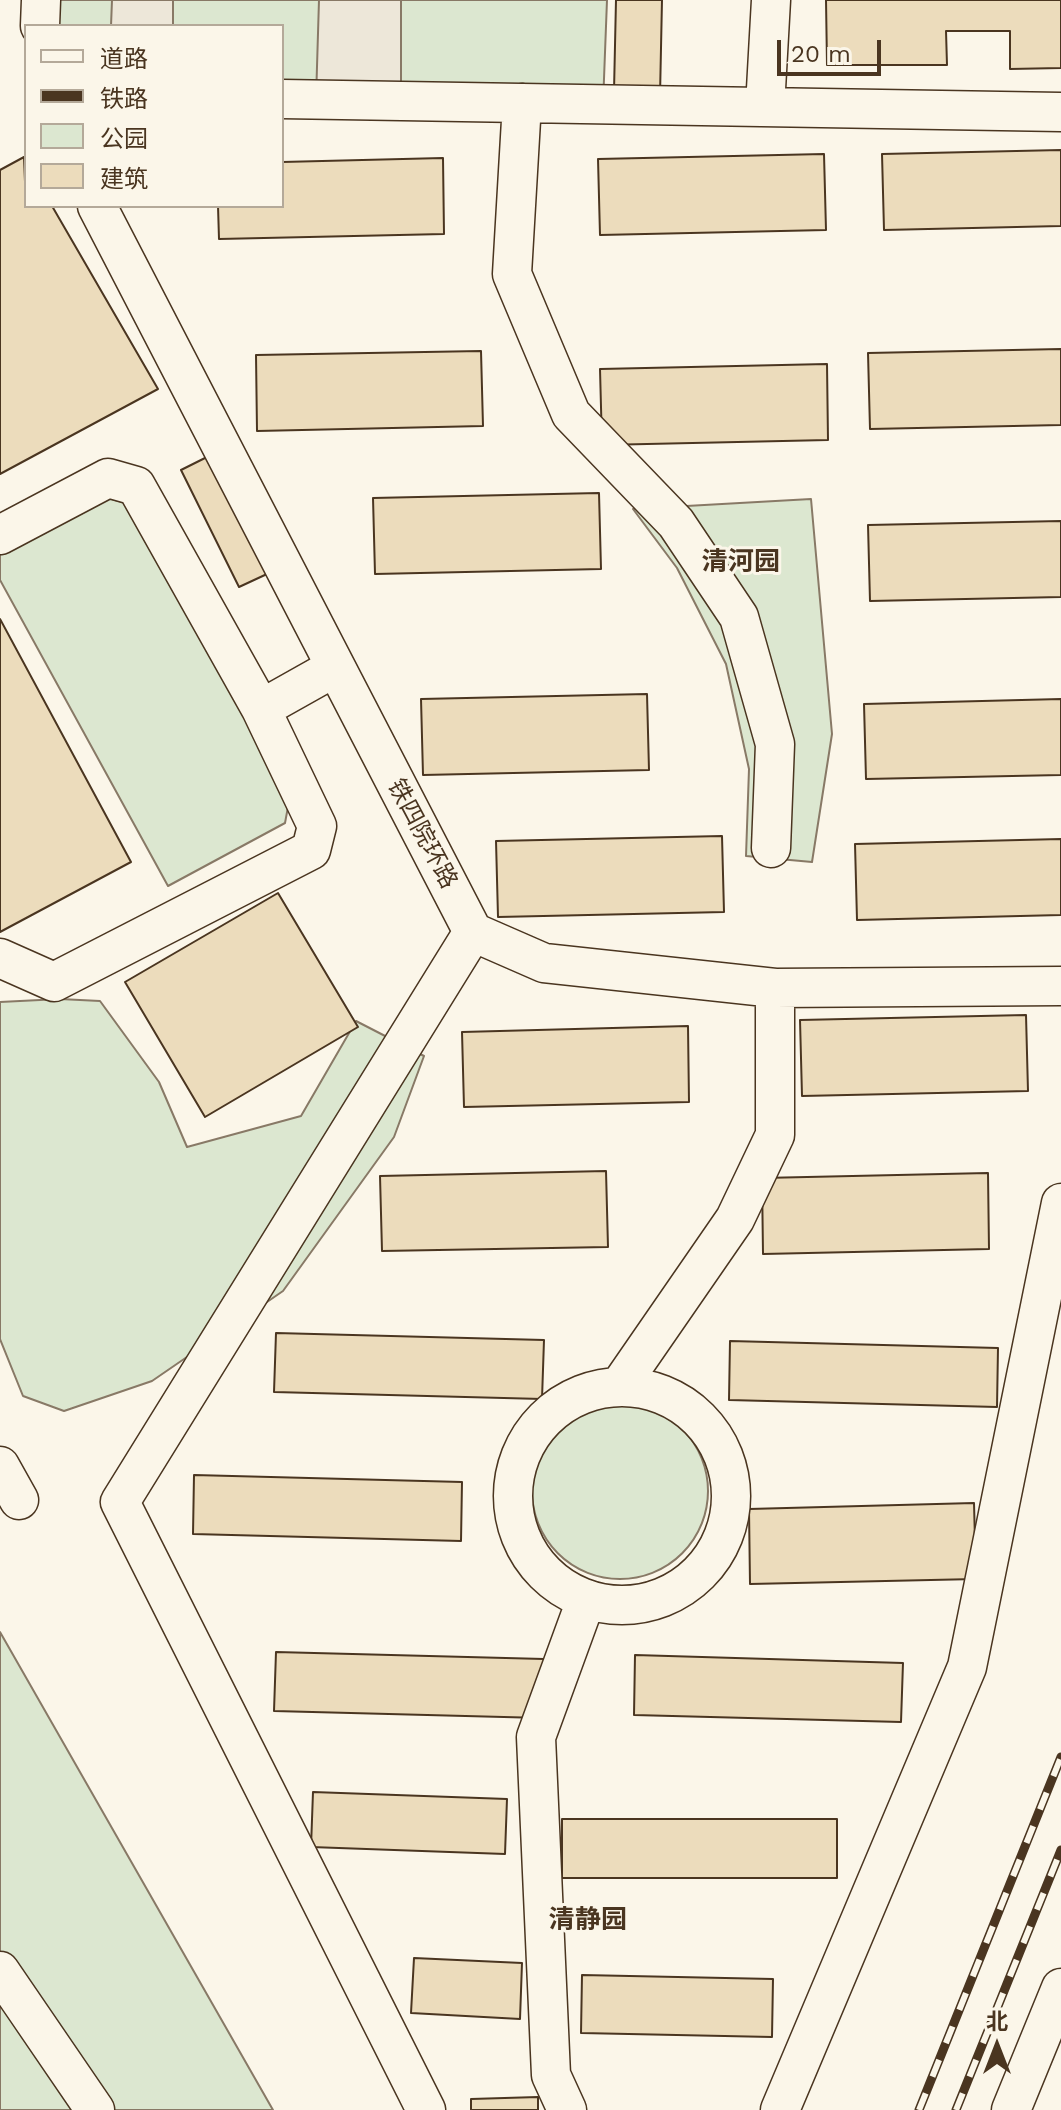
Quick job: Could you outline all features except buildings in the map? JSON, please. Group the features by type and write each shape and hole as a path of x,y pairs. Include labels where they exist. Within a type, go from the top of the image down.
{"street":[{"path":"40,24 41,0"},
{"path":"765,107 771,0"},
{"path":"284,99 1061,112"},
{"path":"522,103 512,274 571,414 676,523 739,617 775,744 771,848"},
{"name":"铁四院环路","path":"98,208 473,932"},
{"path":"0,535 108,478 136,486 261,709 317,826 311,850 54,982 0,958"},
{"path":"261,709 334,668"},
{"path":"426,2110 120,1502 473,932 544,963 775,988 1061,986"},
{"path":"619,1387 735,1219 775,1135 775,988"},
{"path":"780,2110 967,1667 1061,1203"},
{"path":"619,1387 653,1391 685,1406 709,1430 726,1460 732,1494 728,1528 713,1559 688,1584 658,1600 624,1606 586,1600 553,1582 527,1554 513,1518 512,1480 525,1444 548,1414 581,1394 619,1387"},
{"path":"0,1466 19,1500"},
{"path":"567,2110 551,2075 536,1737 586,1600"},
{"path":"0,1971 95,2110"},
{"path":"1011,2110 1061,1988"}],"green space":[{"path":"41,0 607,0 603,105 284,100 284,24 41,24"},
{"path":"104,497 133,505 290,796 285,823 168,886 0,580 0,554"},
{"path":"811,499 832,734 812,862 746,856 749,769 726,664 677,568 633,509"},
{"path":"100,1001 159,1082 187,1147 301,1116 356,1021 424,1056 394,1137 283,1291 152,1381 64,1411 23,1396 0,1339 0,1002"},
{"path":"620,1403 654,1409 683,1428 702,1457 708,1491 702,1525 683,1554 654,1573 620,1579 586,1573 557,1554 538,1525 532,1491 538,1457 557,1428 586,1409"},
{"path":"0,1632 273,2110 0,2110"}],"shaded area":[{"path":"112,0 173,0 173,24 111,24"},
{"path":"319,0 401,0 401,102 316,100"}],"railway":[{"path":"919,2110 1061,1757"},
{"path":"956,2110 1061,1850"}],"district":[{"name":"清河园","path":"741,562"},
{"name":"清静园","path":"588,1920"}]}
